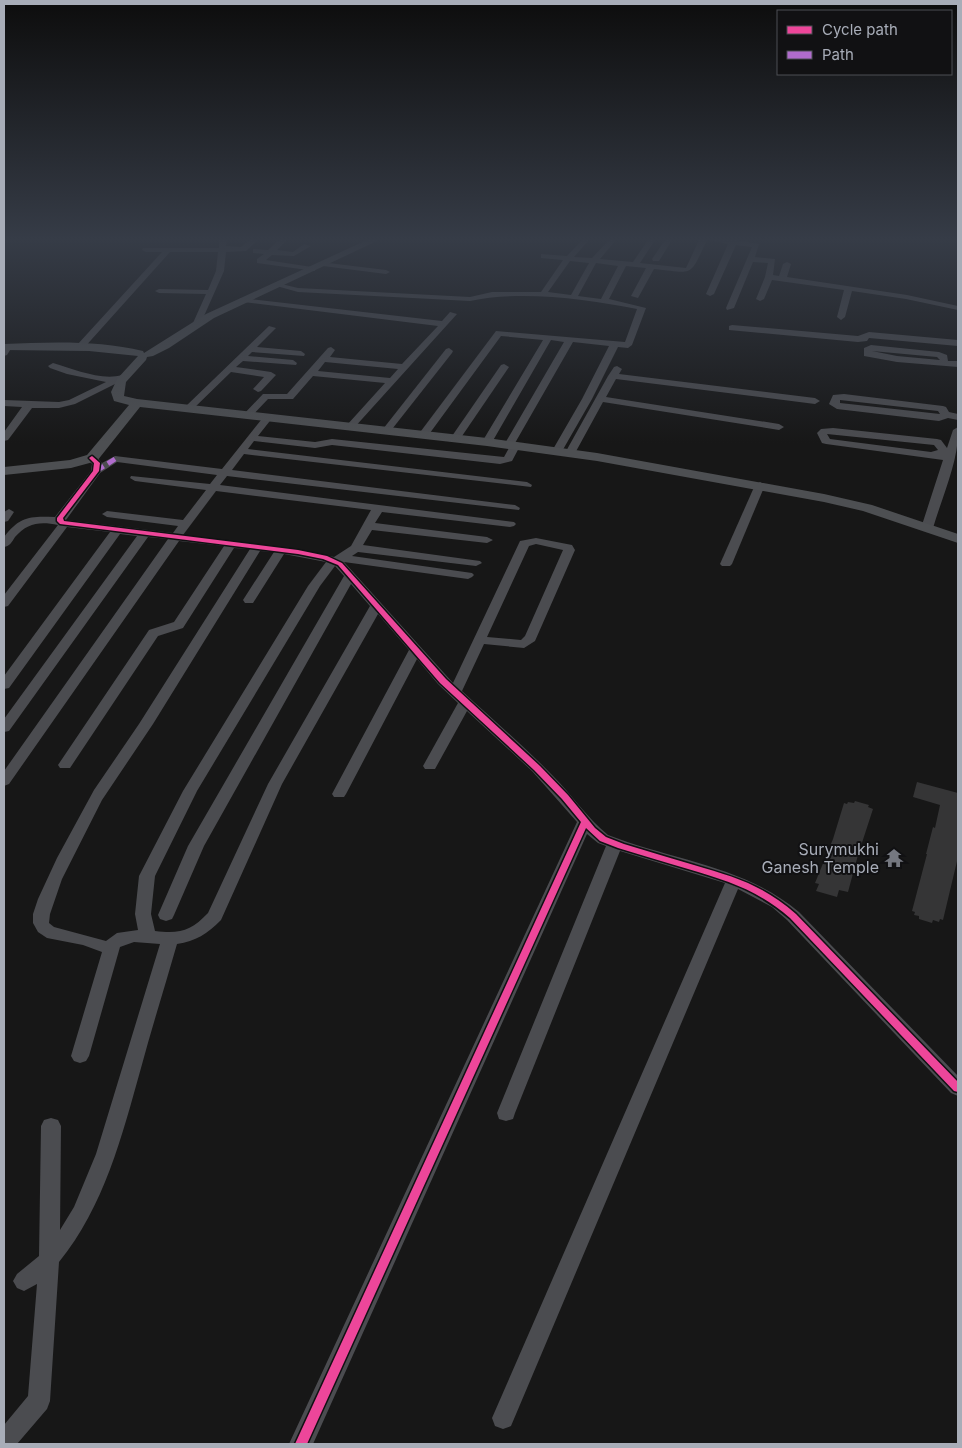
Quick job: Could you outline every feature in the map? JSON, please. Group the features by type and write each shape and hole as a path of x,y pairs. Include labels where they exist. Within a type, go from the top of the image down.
{"main road":[{"path":"227,308 197,322 159,350 144,355 119,379 118,398 137,403 350,426 570,453 760,485 867,508 958,539"},
{"path":"5,349 80,347 116,349 144,355"},
{"path":"4,471 71,464 94,464 137,403"}],"street":[{"path":"80,347 116,308"},
{"path":"197,322 204,308"},
{"path":"306,308 444,324"},
{"path":"422,435 497,334 628,345 642,308 640,308"},
{"path":"841,316 843,308"},
{"path":"350,426 453,314"},
{"path":"189,408 272,328"},
{"path":"732,328 858,340 864,339 864,336 869,334 958,343"},
{"path":"487,442 548,338"},
{"path":"251,438 315,445 332,442 504,461 508,459 512,445 569,341"},
{"path":"557,451 587,399 614,345"},
{"path":"251,349 301,354"},
{"path":"248,415 266,396 290,397 331,350"},
{"path":"386,431 450,351"},
{"path":"897,355 958,364"},
{"path":"241,358 293,363"},
{"path":"324,359 404,367"},
{"path":"54,366 70,372 119,379"},
{"path":"455,439 504,367"},
{"path":"229,370 271,375 258,390"},
{"path":"311,373 391,381"},
{"path":"570,453 615,373 815,400"},
{"path":"4,403 59,405 72,402 119,379"},
{"path":"945,413 944,417 939,418 834,404 836,397 844,397 941,408 945,413 958,415"},
{"path":"601,400 779,427"},
{"path":"5,433 29,405"},
{"path":"4,781 185,524 268,417"},
{"path":"927,528 958,430"},
{"path":"933,456 945,450 937,442 833,431 824,431 822,433 825,441 933,456 950,458"},
{"path":"240,451 527,485"},
{"path":"4,603 62,522 94,464 115,459 515,508"},
{"path":"135,483 209,491 491,536"},
{"path":"726,564 760,485"},
{"path":"107,514 185,524"},
{"path":"373,517 510,524"},
{"path":"148,938 143,914 147,876 190,791 319,578 329,565 356,548 373,517"},
{"path":"4,544 21,523 31,521 62,522 175,538 281,550 339,560 468,575"},
{"path":"4,685 117,530"},
{"path":"4,728 144,534"},
{"path":"430,766 461,696 479,640 493,614 524,543 536,540 568,547 570,550 531,638 524,644 479,640"},
{"path":"65,765 152,633 157,630 176,628 179,625 231,544"},
{"path":"110,947 98,946 83,939 63,936 44,928 40,923 40,912 52,883 101,791 130,750 257,547"},
{"path":"356,548 476,563"},
{"path":"249,600 281,550"},
{"path":"339,560 415,650 537,768 603,839 734,880 778,903 793,916 958,1088"},
{"path":"166,915 196,846 350,575"},
{"path":"80,1056 110,947 116,939 122,937 170,938 192,935 202,931 215,916 275,784 376,606"},
{"path":"339,794 415,650"},
{"path":"301,1444 585,821"},
{"path":"506,1113 615,844"},
{"path":"503,1418 734,880"},
{"path":"24,1281 49,1260 76,1220 100,1169 170,938"},
{"path":"4,1442 40,1401 49,1260 51,1126"}],"building":[{"path":"917,782 958,793 958,857 943,920 940,919 939,922 933,920 932,923 919,919 919,916 914,915 915,912 912,911 940,805 913,797"},
{"path":"855,801 869,805 868,807 873,809 848,892 839,890 837,897 816,891 819,884 815,883 833,839 844,803 854,803"}],"marked path":[{"path":"96,471 115,459"}],"cycle path":[{"path":"92,458 97,463 96,471 60,518 62,523 298,552 325,557 340,564 443,681 537,768 565,797 592,830 603,839 621,846 734,880 778,903 793,916 958,1088"},
{"path":"301,1444 585,821"}],"place":[{"name":"Surymukhi Ganesh Temple","path":"894,858"}]}
